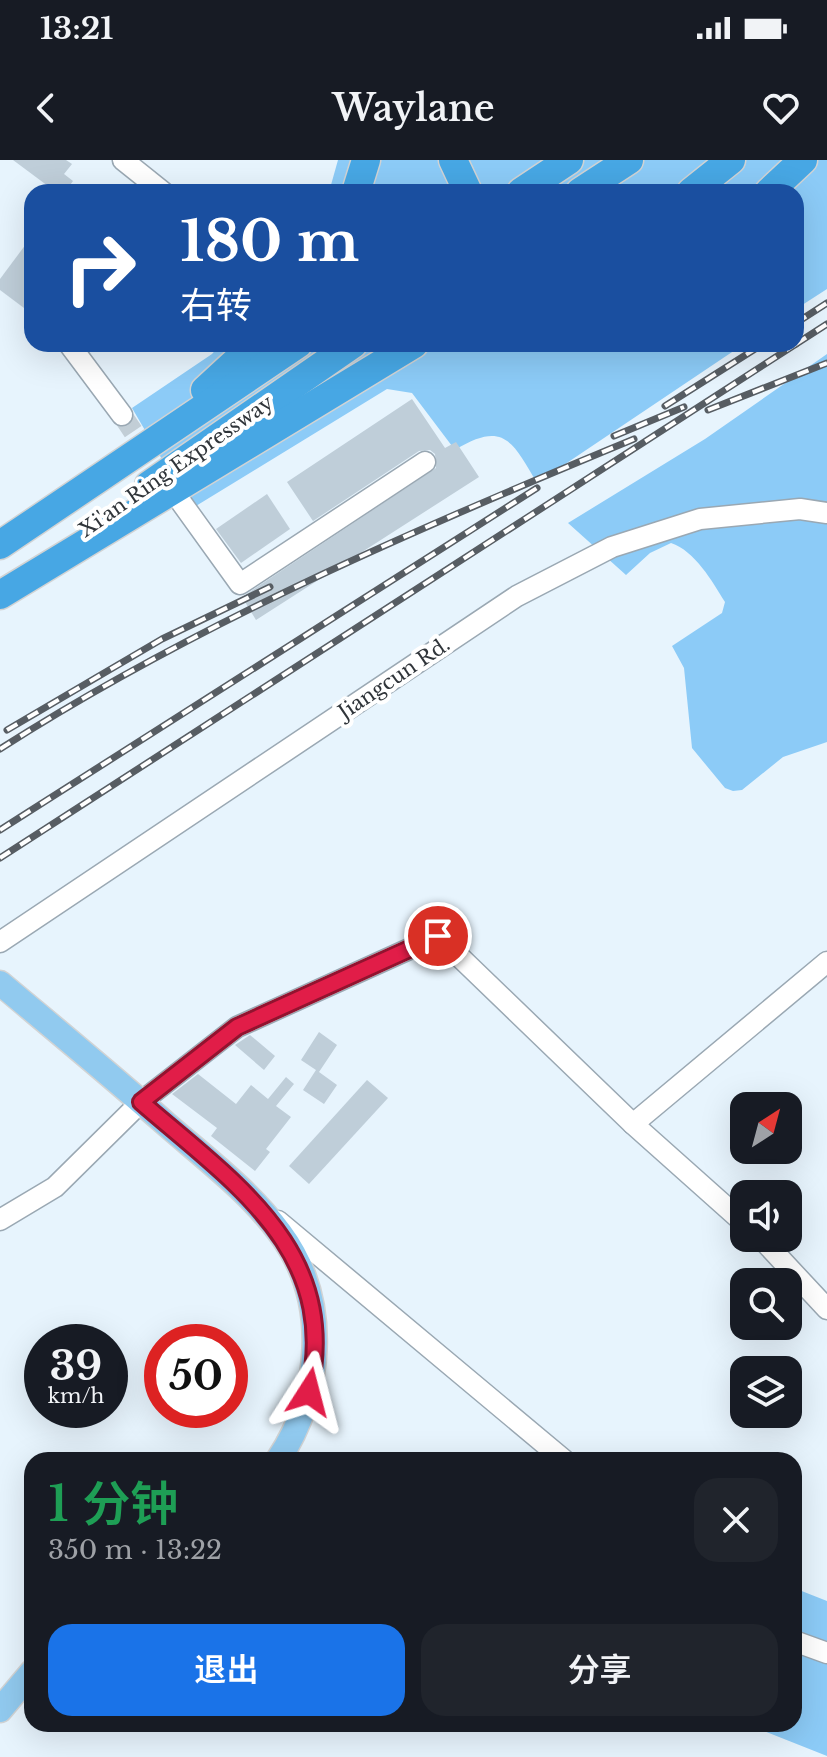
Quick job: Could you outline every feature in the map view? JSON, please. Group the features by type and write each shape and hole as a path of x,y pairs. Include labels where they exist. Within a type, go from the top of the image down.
{"highway":[{"path":"358,184 366,160"},
{"path":"453,160 464,184"},
{"path":"533,184 569,160"},
{"path":"592,184 629,160"},
{"path":"701,184 731,160"},
{"path":"778,184 803,160"},
{"path":"69,498 192,401 246,352"},
{"name":"Xi'an Ring Expressway","path":"0,545 286,352"},
{"name":"Xi'an Ring Expressway","path":"0,587 341,352"},
{"path":"0,595 401,352"}],"main road":[{"path":"0,983 232,1183 271,1223 291,1250 304,1281 313,1316 315,1355 309,1392 296,1430 283,1452"},
{"path":"0,1710 24,1680"}],"street":[{"path":"123,160 153,184"},
{"path":"75,352 122,415"},
{"path":"181,502 240,584 425,462"},
{"name":"Jiangcun Rd.","path":"0,942 517,596 612,547 700,519 800,509 827,513"},
{"path":"0,1220 55,1187 141,1102 237,1027 438,936 633,1124 730,1211"},
{"path":"633,1124 827,962"},
{"path":"232,1183 554,1452"},
{"path":"774,1252 827,1309"},
{"path":"802,1644 827,1653"},
{"path":"0,1694 24,1676"}],"shaded area":[{"path":"338,160 827,160 827,289 804,304 804,184 331,184"},
{"path":"732,352 537,483 513,446 505,440 495,436 485,437 455,450 412,393 387,389 191,509 132,408 212,354"},
{"path":"827,354 827,742 783,757 742,790 733,791 725,788 692,748 684,668 672,646 722,613 725,602 702,568 680,547 671,543 650,553 626,575 568,523 705,439"},
{"path":"802,1591 827,1601 827,1756 766,1732 802,1732"}],"building":[{"path":"13,160 66,160 72,164 64,174 73,181 71,184 45,184"},
{"path":"24,247 24,308 0,290 0,279"},
{"path":"412,399 445,448 456,442 479,477 256,620 242,597 436,468 435,454 430,450 419,451 313,521 287,482"},
{"path":"267,494 290,529 241,563 216,529"},
{"path":"319,1032 337,1045 319,1072 337,1085 324,1104 303,1090 316,1070 301,1060"},
{"path":"250,1035 275,1056 264,1070 235,1045"},
{"path":"198,1074 236,1104 251,1085 268,1099 286,1077 294,1084 276,1106 291,1117 266,1149 270,1152 255,1171 211,1136 217,1128 172,1094"},
{"path":"367,1080 388,1098 309,1184 289,1166"}],"tunnel":[{"path":"122,415 169,485"}],"railway":[{"path":"804,318 827,303"},
{"path":"804,339 827,324"},
{"path":"665,406 750,352"},
{"path":"0,858 784,352"},
{"path":"708,410 827,363"},
{"path":"614,436 684,407"},
{"path":"0,749 152,660 310,580 634,439"},
{"path":"0,830 537,488"},
{"path":"7,730 162,639 270,587"}],"route":[{"path":"309,1392 315,1355 313,1316 304,1281 291,1250 281,1234 232,1183 141,1102 237,1027 438,936"}]}
